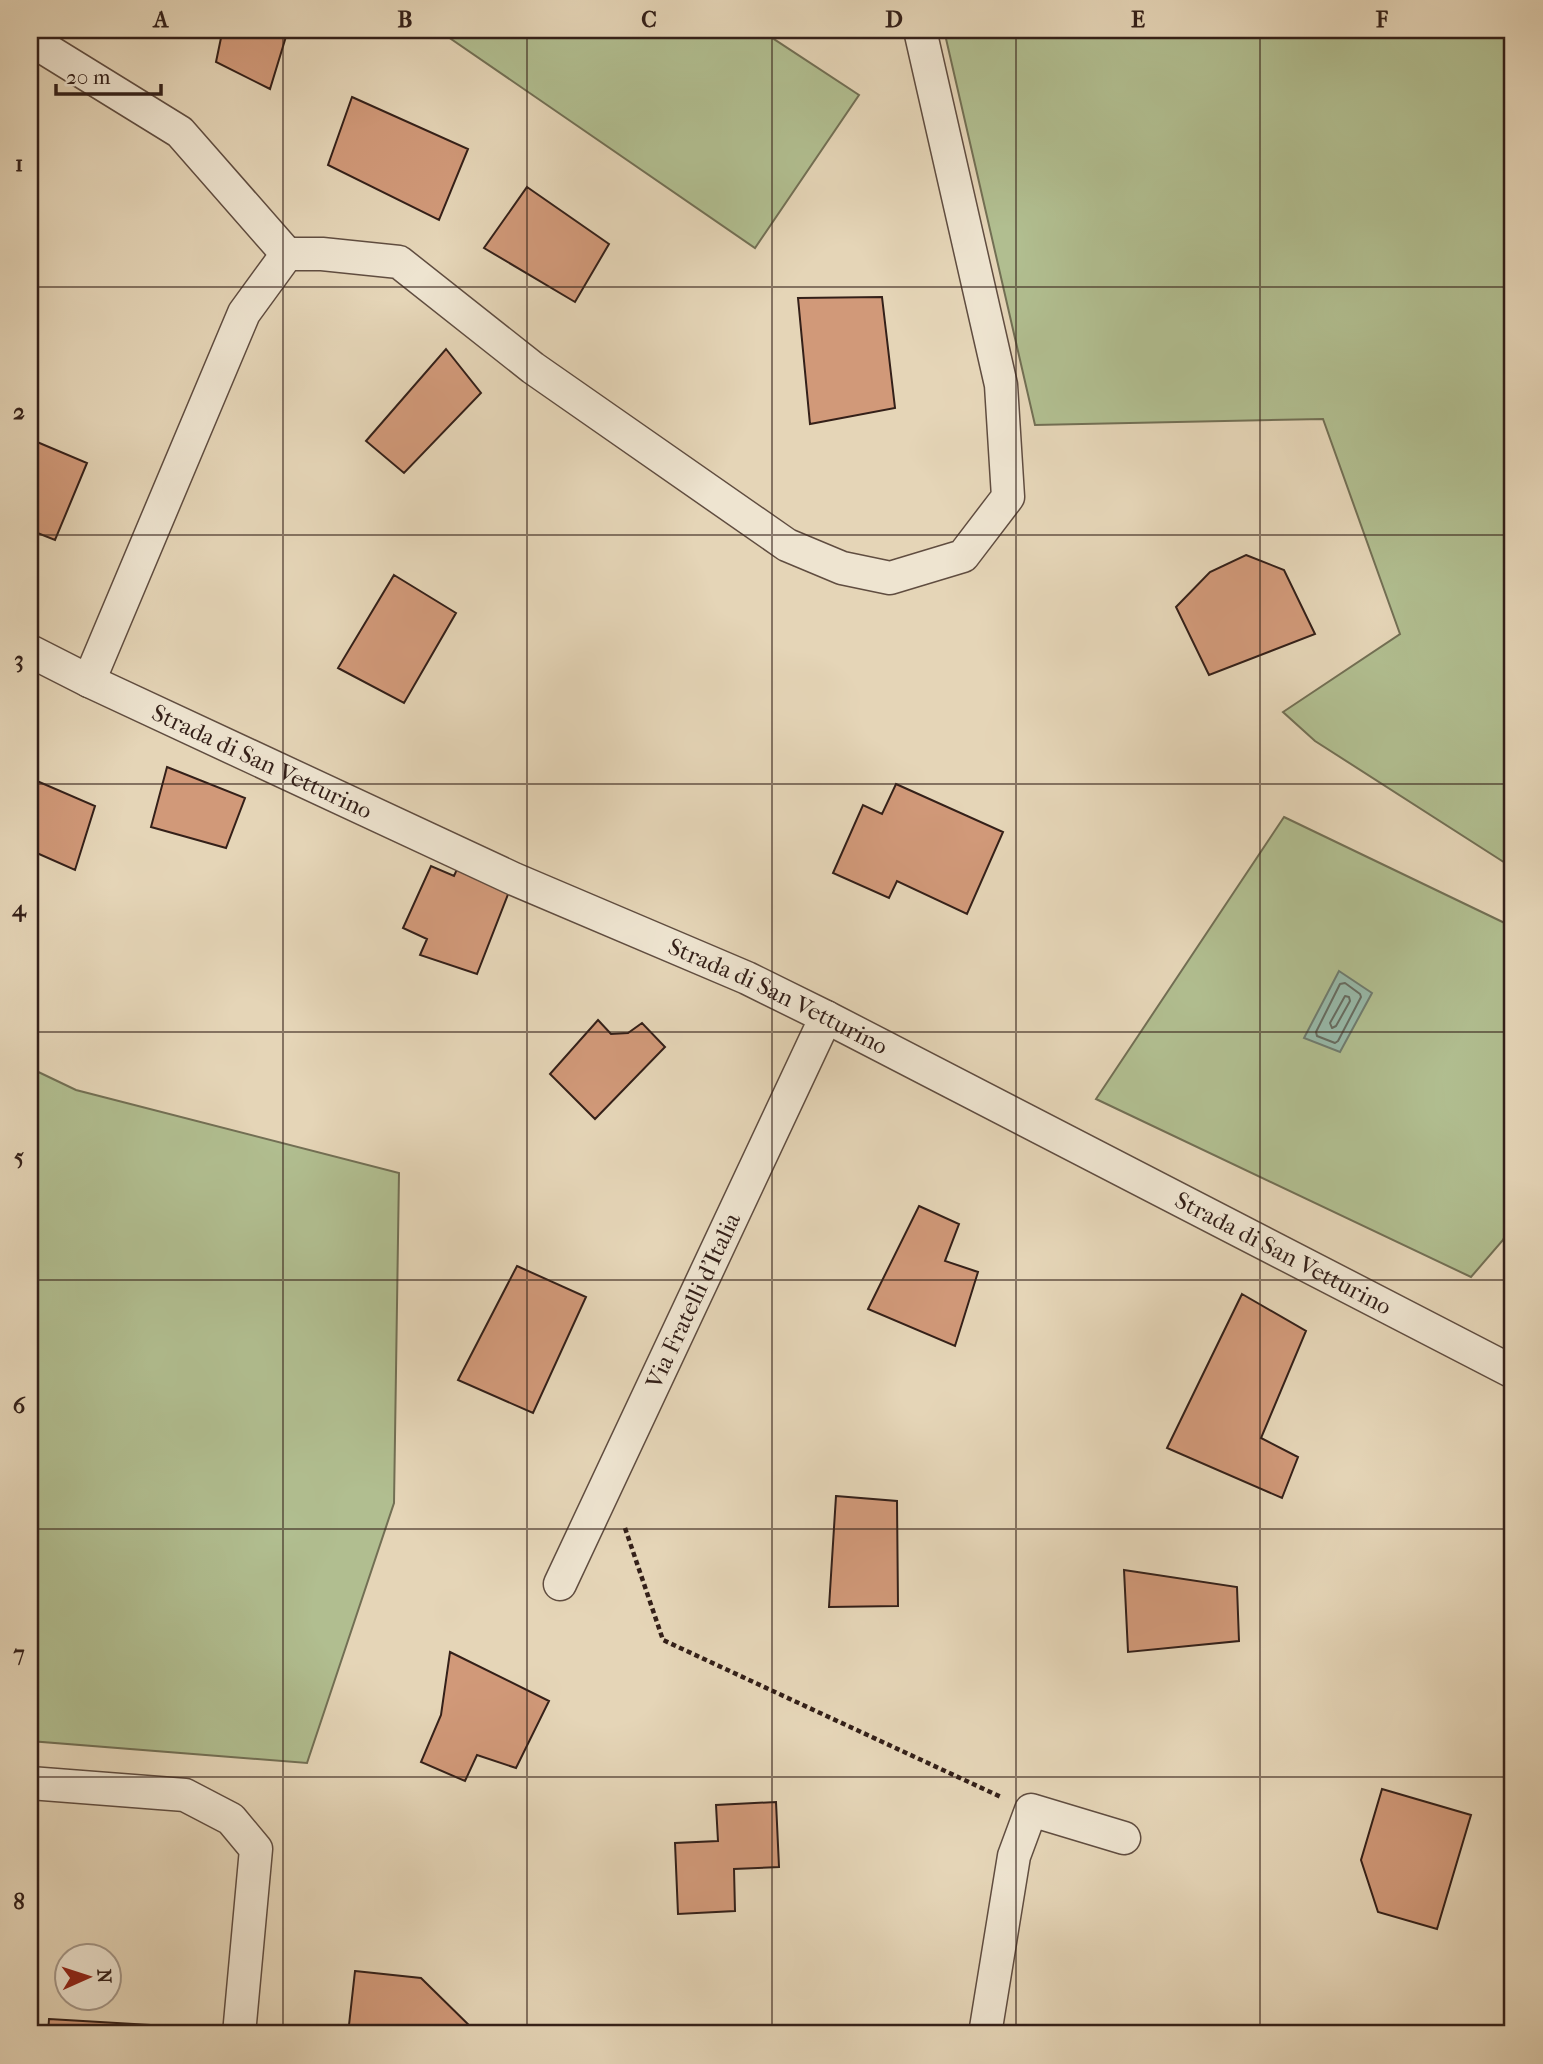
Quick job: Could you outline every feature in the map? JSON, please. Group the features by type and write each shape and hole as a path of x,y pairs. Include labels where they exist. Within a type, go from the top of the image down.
{"street":[{"path":"30,43 180,132 287,254 322,254 399,262 533,368 786,545 842,568 890,578 963,556 1008,497 1001,385 920,30"},
{"path":"89,681 244,313 287,254"},
{"name":"Strada di San Vetturino","path":"30,651 514,879 747,978 1513,1371"},
{"name":"Via Fratelli d'Italia","path":"560,1584 826,1017"},
{"path":"30,1783 185,1795 231,1819 256,1849 239,2034"},
{"path":"985,2034 1014,1856 1031,1811 1124,1838"}],"path":[{"path":"608,1481 663,1640 1031,1811"}],"shaded area":[{"path":"438,30 760,30 859,95 755,248"},
{"path":"944,30 1513,30 1513,868 1315,741 1283,712 1400,634 1323,419 1035,425"},
{"path":"1284,817 1513,927 1513,1219 1503,1240 1471,1277 1096,1099"},
{"path":"30,1068 76,1090 399,1173 394,1503 307,1763 30,1741"}],"water":[{"path":"1339,971 1372,993 1340,1052 1304,1038"}],"building":[{"path":"215,30 288,30 270,89 216,62 222,33"},
{"path":"352,97 468,149 439,220 328,165"},
{"path":"527,187 609,244 575,302 484,248"},
{"path":"882,297 895,408 810,424 798,298"},
{"path":"446,349 481,393 404,473 366,441"},
{"path":"30,439 87,463 55,540 30,530"},
{"path":"1246,555 1284,570 1315,634 1209,675 1176,607 1210,572"},
{"path":"394,575 456,613 404,703 338,668"},
{"path":"167,767 245,798 226,848 151,827"},
{"path":"30,778 95,806 75,870 30,850"},
{"path":"896,784 1003,832 967,914 897,881 889,898 833,873 863,805 882,814"},
{"path":"463,856 514,879 477,974 420,955 427,939 403,928 431,866 454,876"},
{"path":"598,1020 611,1034 628,1033 642,1023 665,1047 595,1119 550,1074"},
{"path":"919,1206 959,1224 945,1261 978,1272 955,1346 868,1309"},
{"path":"517,1266 586,1297 533,1413 458,1380"},
{"path":"1242,1294 1306,1331 1261,1438 1298,1457 1282,1498 1167,1448"},
{"path":"836,1496 897,1501 898,1606 829,1607"},
{"path":"1124,1570 1237,1587 1239,1641 1128,1652"},
{"path":"450,1652 549,1701 516,1768 477,1755 465,1781 421,1762 441,1715"},
{"path":"1382,1789 1471,1815 1437,1929 1378,1912 1361,1860"},
{"path":"776,1802 779,1867 734,1869 735,1911 678,1914 675,1843 718,1841 716,1805"},
{"path":"355,1971 421,1978 478,2034 348,2034"},
{"path":"49,2019 150,2025 150,2034 48,2034"}]}
